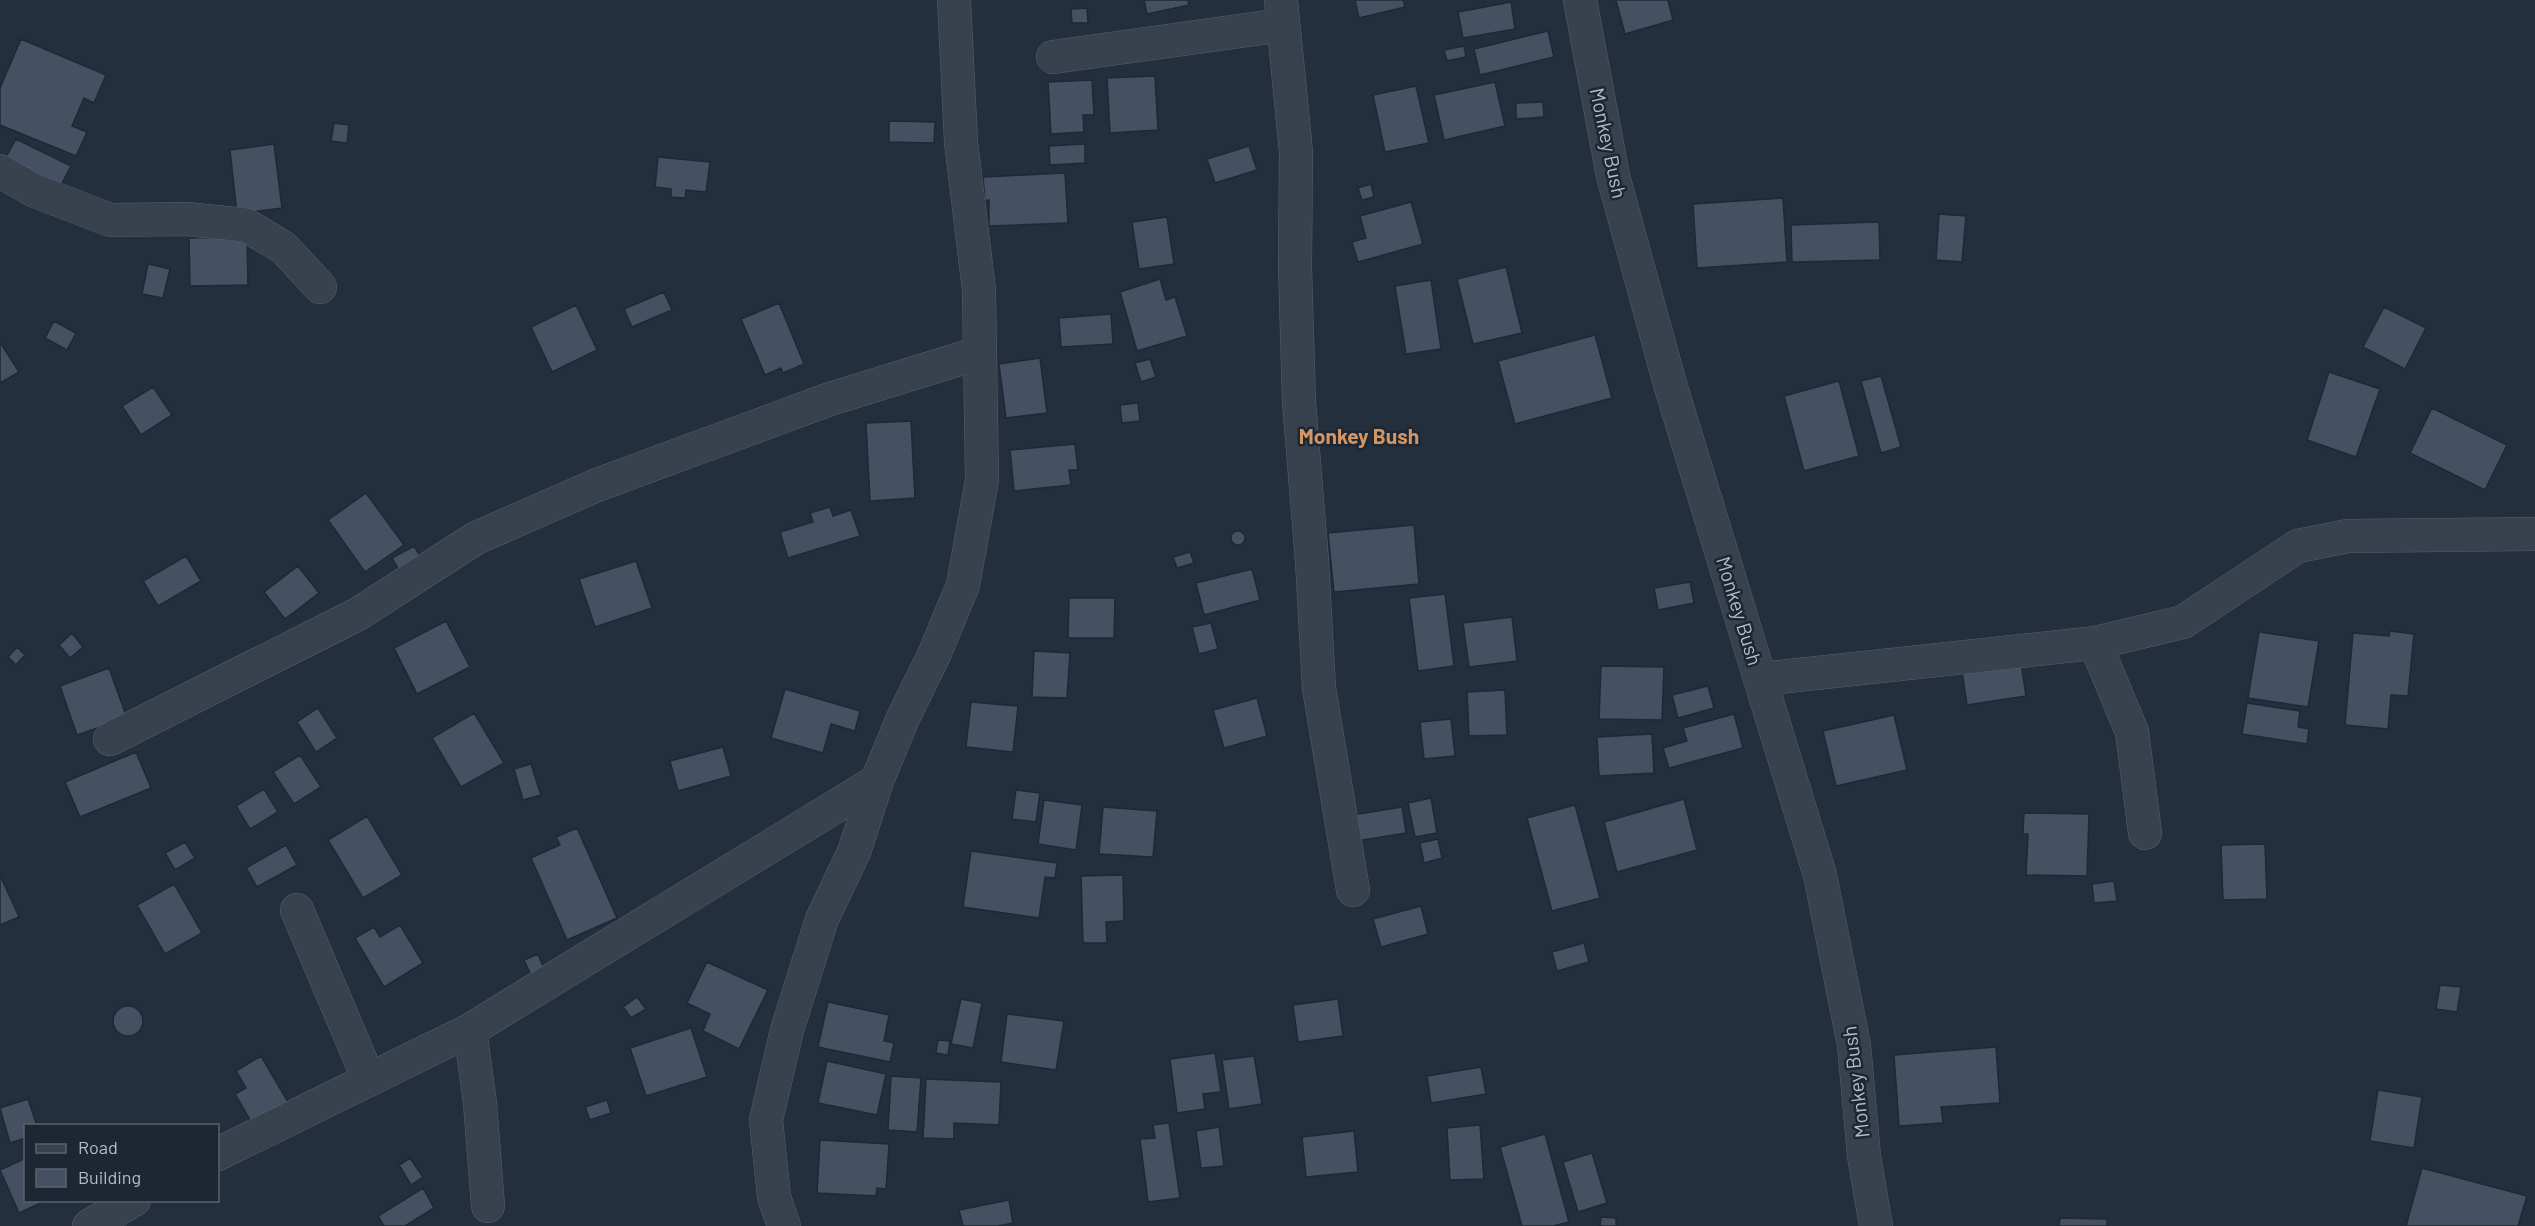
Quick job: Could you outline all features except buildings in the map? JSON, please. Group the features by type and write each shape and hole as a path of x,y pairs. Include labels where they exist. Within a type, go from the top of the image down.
{"street":[{"path":"784,1226 774,1197 766,1120 787,1030 822,919 854,852 877,781 963,585 982,480 979,290 961,142 954,0"},
{"name":"Monkey Bush","path":"1580,0 1613,176 1670,384 1820,875 1854,1045 1864,1156 1876,1226"},
{"path":"1053,57 1282,13 1296,152 1299,402 1312,561 1319,688 1353,890"},
{"path":"0,171 35,191 110,220 186,219 246,225 284,248 320,287"},
{"path":"110,739 358,614 476,538 597,485 830,399 979,353"},
{"path":"1760,679 2095,643 2183,622 2298,546 2348,536 2535,534"},
{"path":"2095,643 2132,732 2145,833"},
{"path":"219,1154 470,1030 877,781"},
{"path":"297,910 369,1080"},
{"path":"470,1030 480,1102 488,1206"},
{"path":"89,1226 131,1202"}],"district":[{"name":"Monkey Bush","path":"1359,437"}]}
